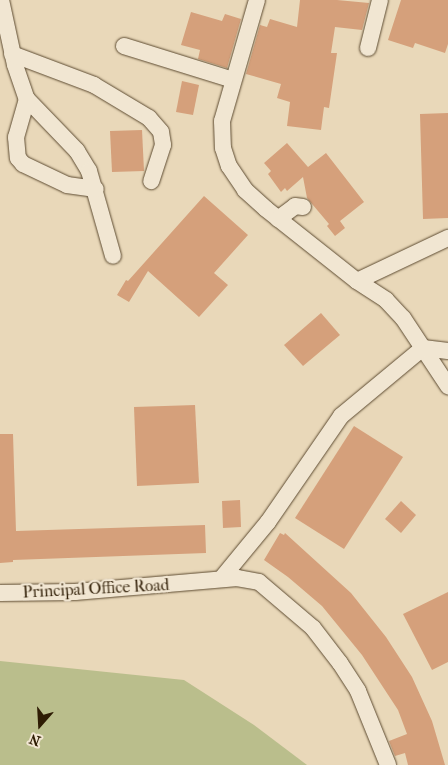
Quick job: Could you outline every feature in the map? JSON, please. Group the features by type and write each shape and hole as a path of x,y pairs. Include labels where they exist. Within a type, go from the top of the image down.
{"street":[{"path":"1,0 12,54 28,100 77,151 89,171 114,256"},
{"path":"257,0 222,121 223,148 229,166 245,190 278,219 357,281 386,300 403,318 448,386"},
{"path":"368,48 380,0"},
{"path":"124,46 233,80"},
{"path":"12,54 94,85 149,118 161,132 162,145 151,181"},
{"path":"28,100 16,137 18,158 23,164 67,185 96,190"},
{"path":"278,219 295,206 303,208"},
{"path":"357,281 448,238"},
{"path":"221,579 268,522 341,416 423,348 448,351"},
{"name":"Principal Office Road","path":"0,593 75,592 237,578 259,582 285,601 314,628 358,692 388,765"}],"green space":[{"path":"0,661 184,680 254,725 307,765 0,765"}],"building":[{"path":"300,0 337,0 369,3 362,30 335,27 331,53 337,53 329,108 324,107 321,130 287,126 290,102 277,98 281,84 246,74 260,25 267,27 270,19 297,27"},
{"path":"401,0 448,0 448,44 445,53 415,43 413,48 388,40"},
{"path":"191,12 222,21 225,14 241,19 227,68 198,59 200,50 181,45"},
{"path":"182,81 199,85 193,115 176,112"},
{"path":"448,113 448,218 423,219 420,114"},
{"path":"142,130 144,171 112,172 110,131"},
{"path":"287,143 308,167 326,153 364,202 340,221 345,228 335,236 327,226 329,224 307,198 303,177 287,191 285,188 281,192 268,174 271,171 264,163"},
{"path":"204,196 248,235 214,273 228,285 199,317 148,271 129,302 117,295 126,280 128,281"},
{"path":"321,313 340,335 303,366 284,345"},
{"path":"195,405 199,483 137,486 134,407"},
{"path":"354,426 403,457 344,549 295,518"},
{"path":"0,434 13,434 16,531 205,525 206,553 13,560 13,562 0,563"},
{"path":"240,500 241,527 223,528 222,501"},
{"path":"401,501 416,515 401,533 385,519"},
{"path":"280,533 284,535 285,533 351,593 386,637 412,677 432,721 445,765 408,765 405,753 395,756 389,741 407,734 398,710 362,655 322,606 288,577 264,560"},
{"path":"448,592 448,662 432,670 403,614"}]}
